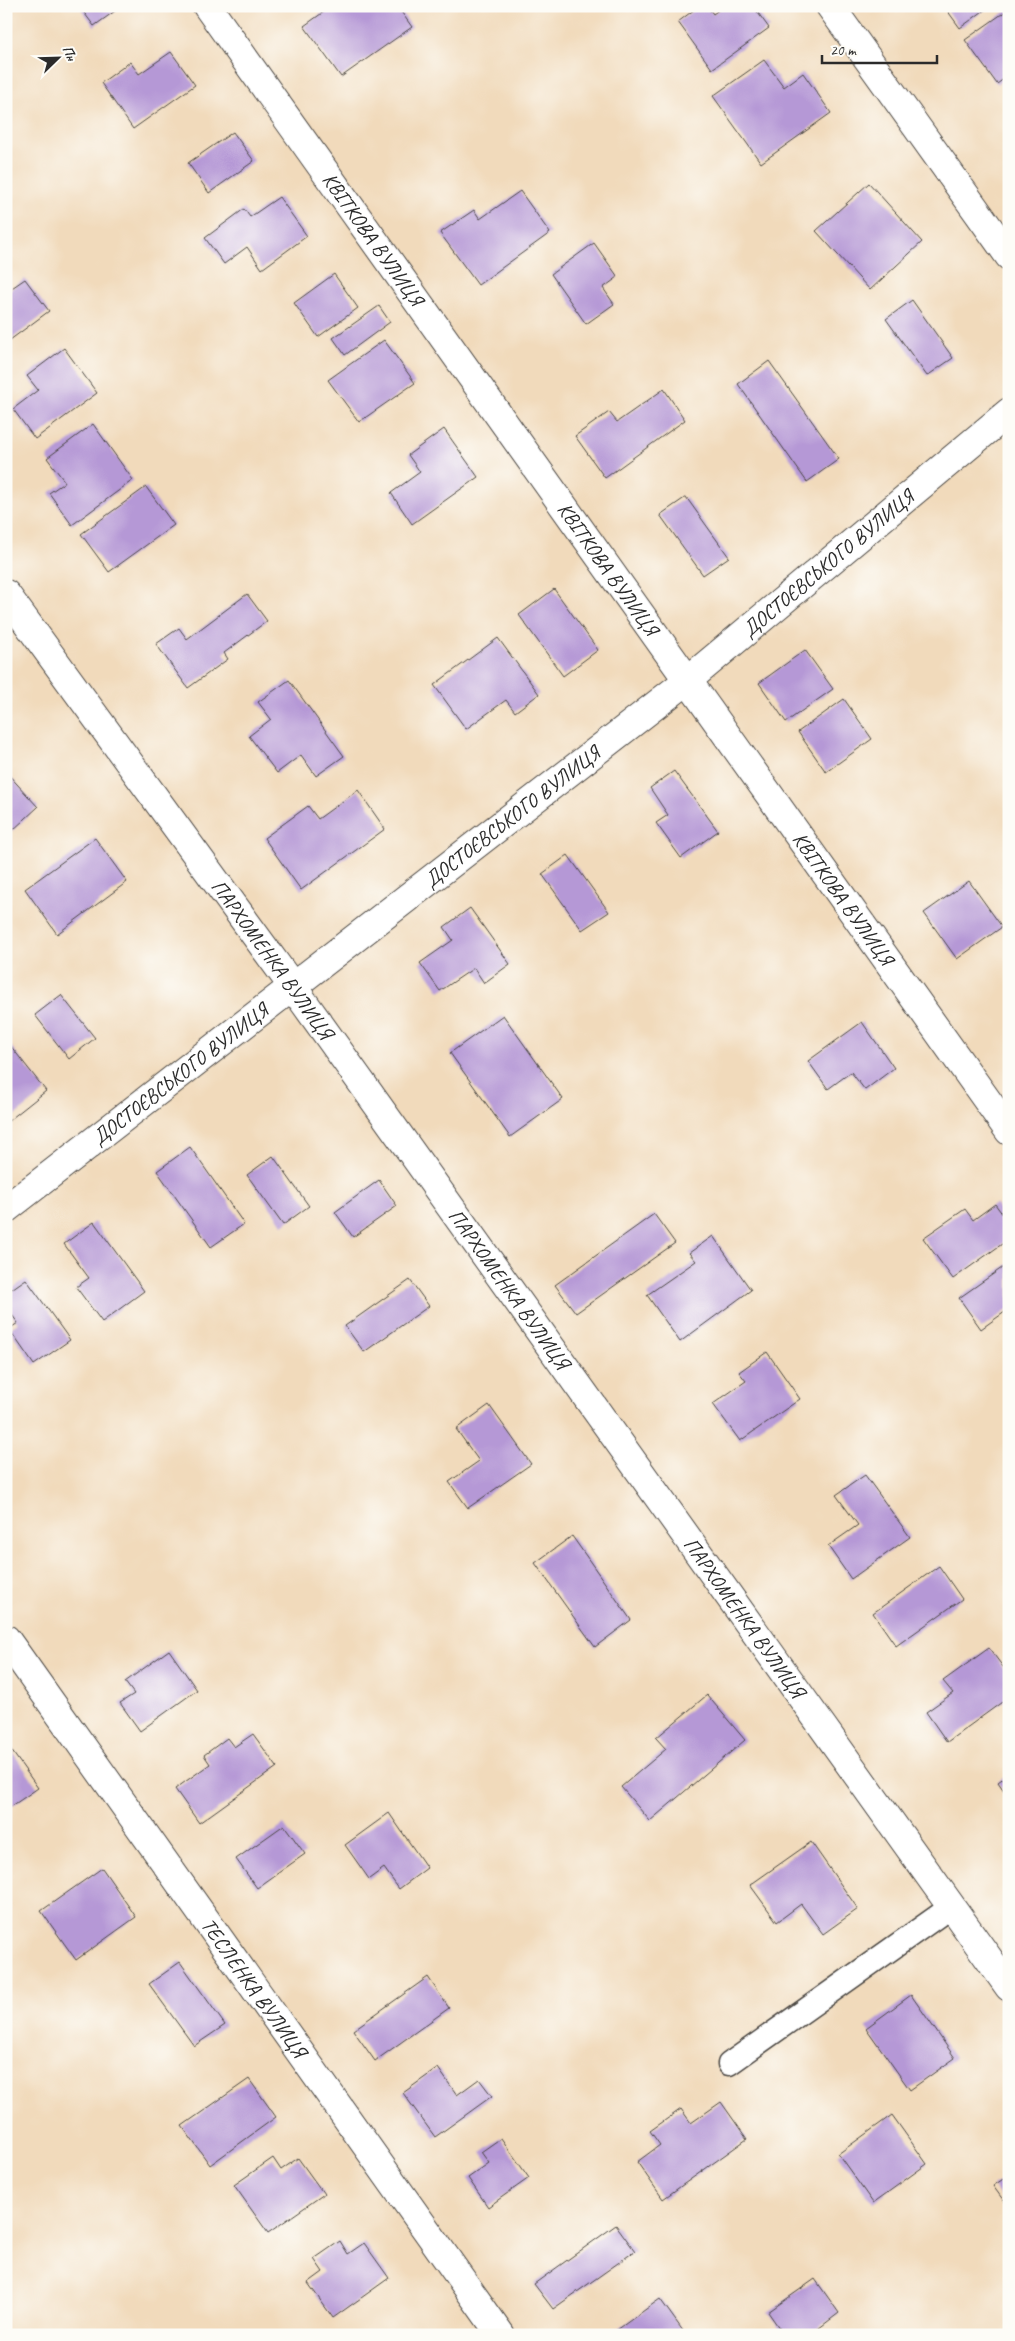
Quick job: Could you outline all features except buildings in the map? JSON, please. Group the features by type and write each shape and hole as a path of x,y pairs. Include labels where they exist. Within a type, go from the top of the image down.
{"street":[{"name":"КВІТКОВА ВУЛИЦЯ","path":"207,6 1009,1132"},
{"path":"830,6 1009,256"},
{"name":"ДОСТОЄВСЬКОГО ВУЛИЦЯ","path":"6,1210 688,680 1009,412"},
{"name":"ПАРХОМЕНКА ВУЛИЦЯ","path":"6,594 293,987 1009,1987"},
{"name":"ТЕСЛЕНКА ВУЛИЦЯ","path":"6,1639 501,2335"}],"lane":[{"path":"729,2064 952,1906"}]}
